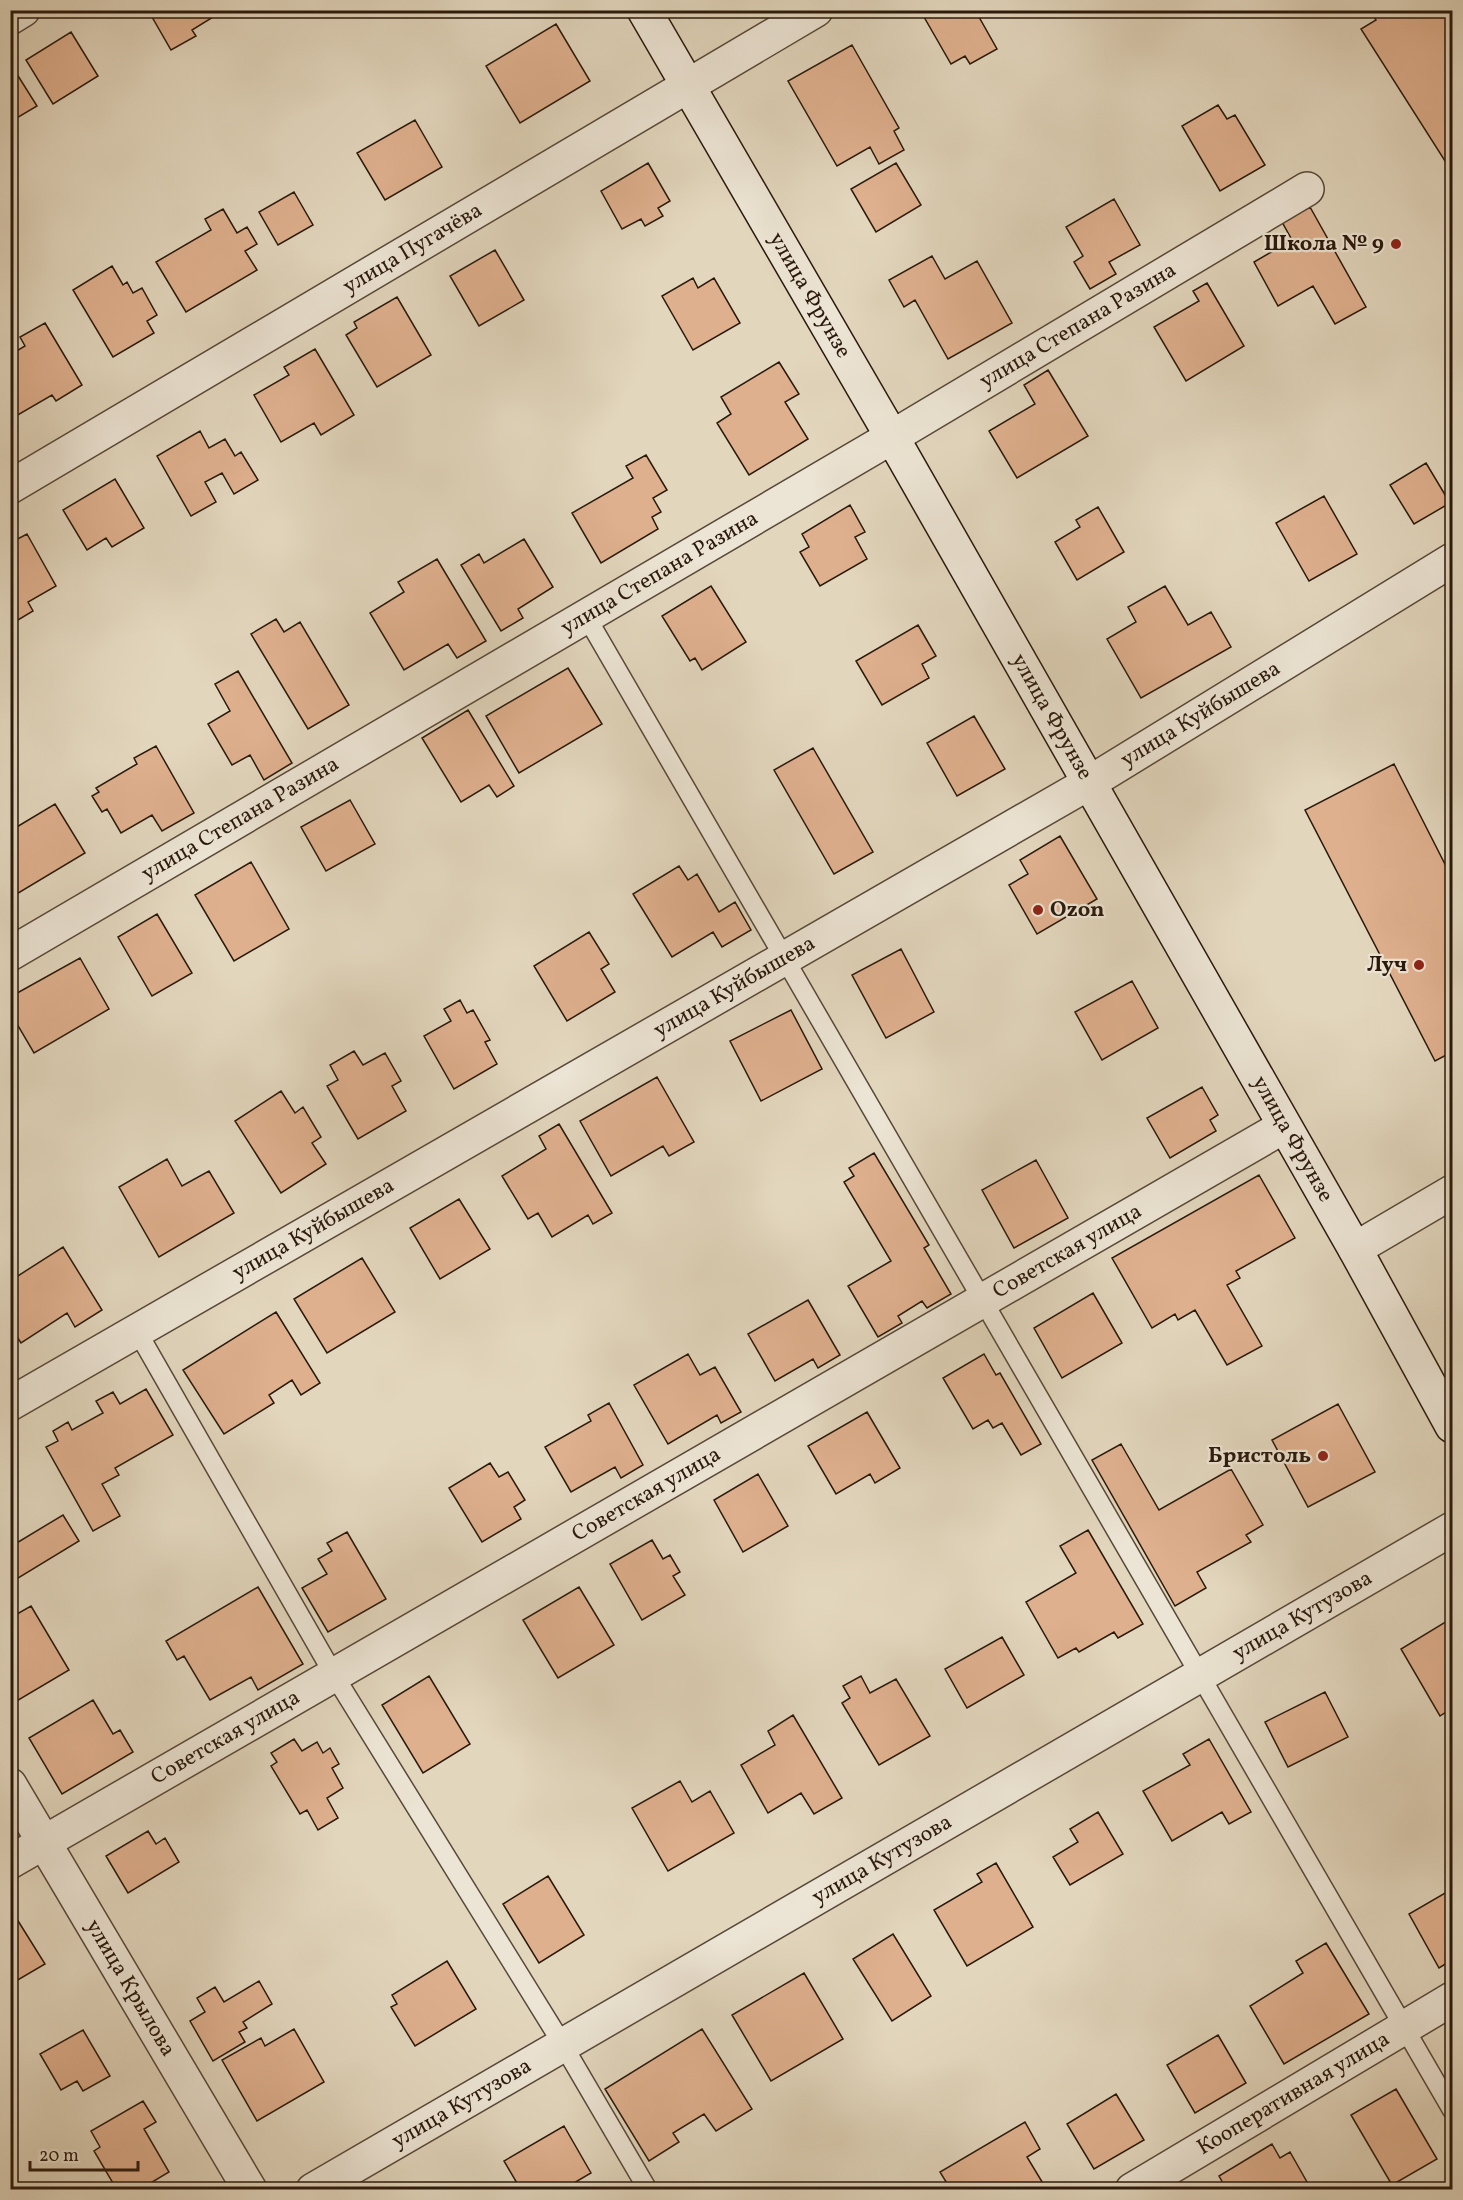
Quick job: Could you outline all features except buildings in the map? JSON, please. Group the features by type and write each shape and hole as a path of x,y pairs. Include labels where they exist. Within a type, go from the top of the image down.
{"street":[{"path":"10,18 23,10"},
{"name":"улица Фрунзе","path":"644,10 892,437 1283,1127 1355,1249 1452,1426"},
{"name":"улица Пугачёва","path":"10,487 816,10"},
{"name":"улица Степана Разина","path":"10,954 892,437 1307,189"},
{"name":"улица Куйбышева","path":"10,1404 1089,783 1452,560"},
{"name":"Советская улица","path":"10,1862 1283,1127"},
{"path":"1355,1249 1452,1192"},
{"name":"улица Кутузова","path":"313,2190 1452,1529"},
{"name":"улица Крылова","path":"10,1785 250,2190"},
{"name":"Кооперативная улица","path":"1132,2190 1452,1999"}],"lane":[{"path":"586,616 786,957 1199,1676 1452,2110"},
{"path":"137,1331 334,1675 563,2044 648,2190"}],"place":[{"name":"Школа № 9","path":"1396,244"},
{"name":"Ozon","path":"1038,910"},
{"name":"Луч","path":"1419,965"},
{"name":"Бристоль","path":"1323,1456"}]}
